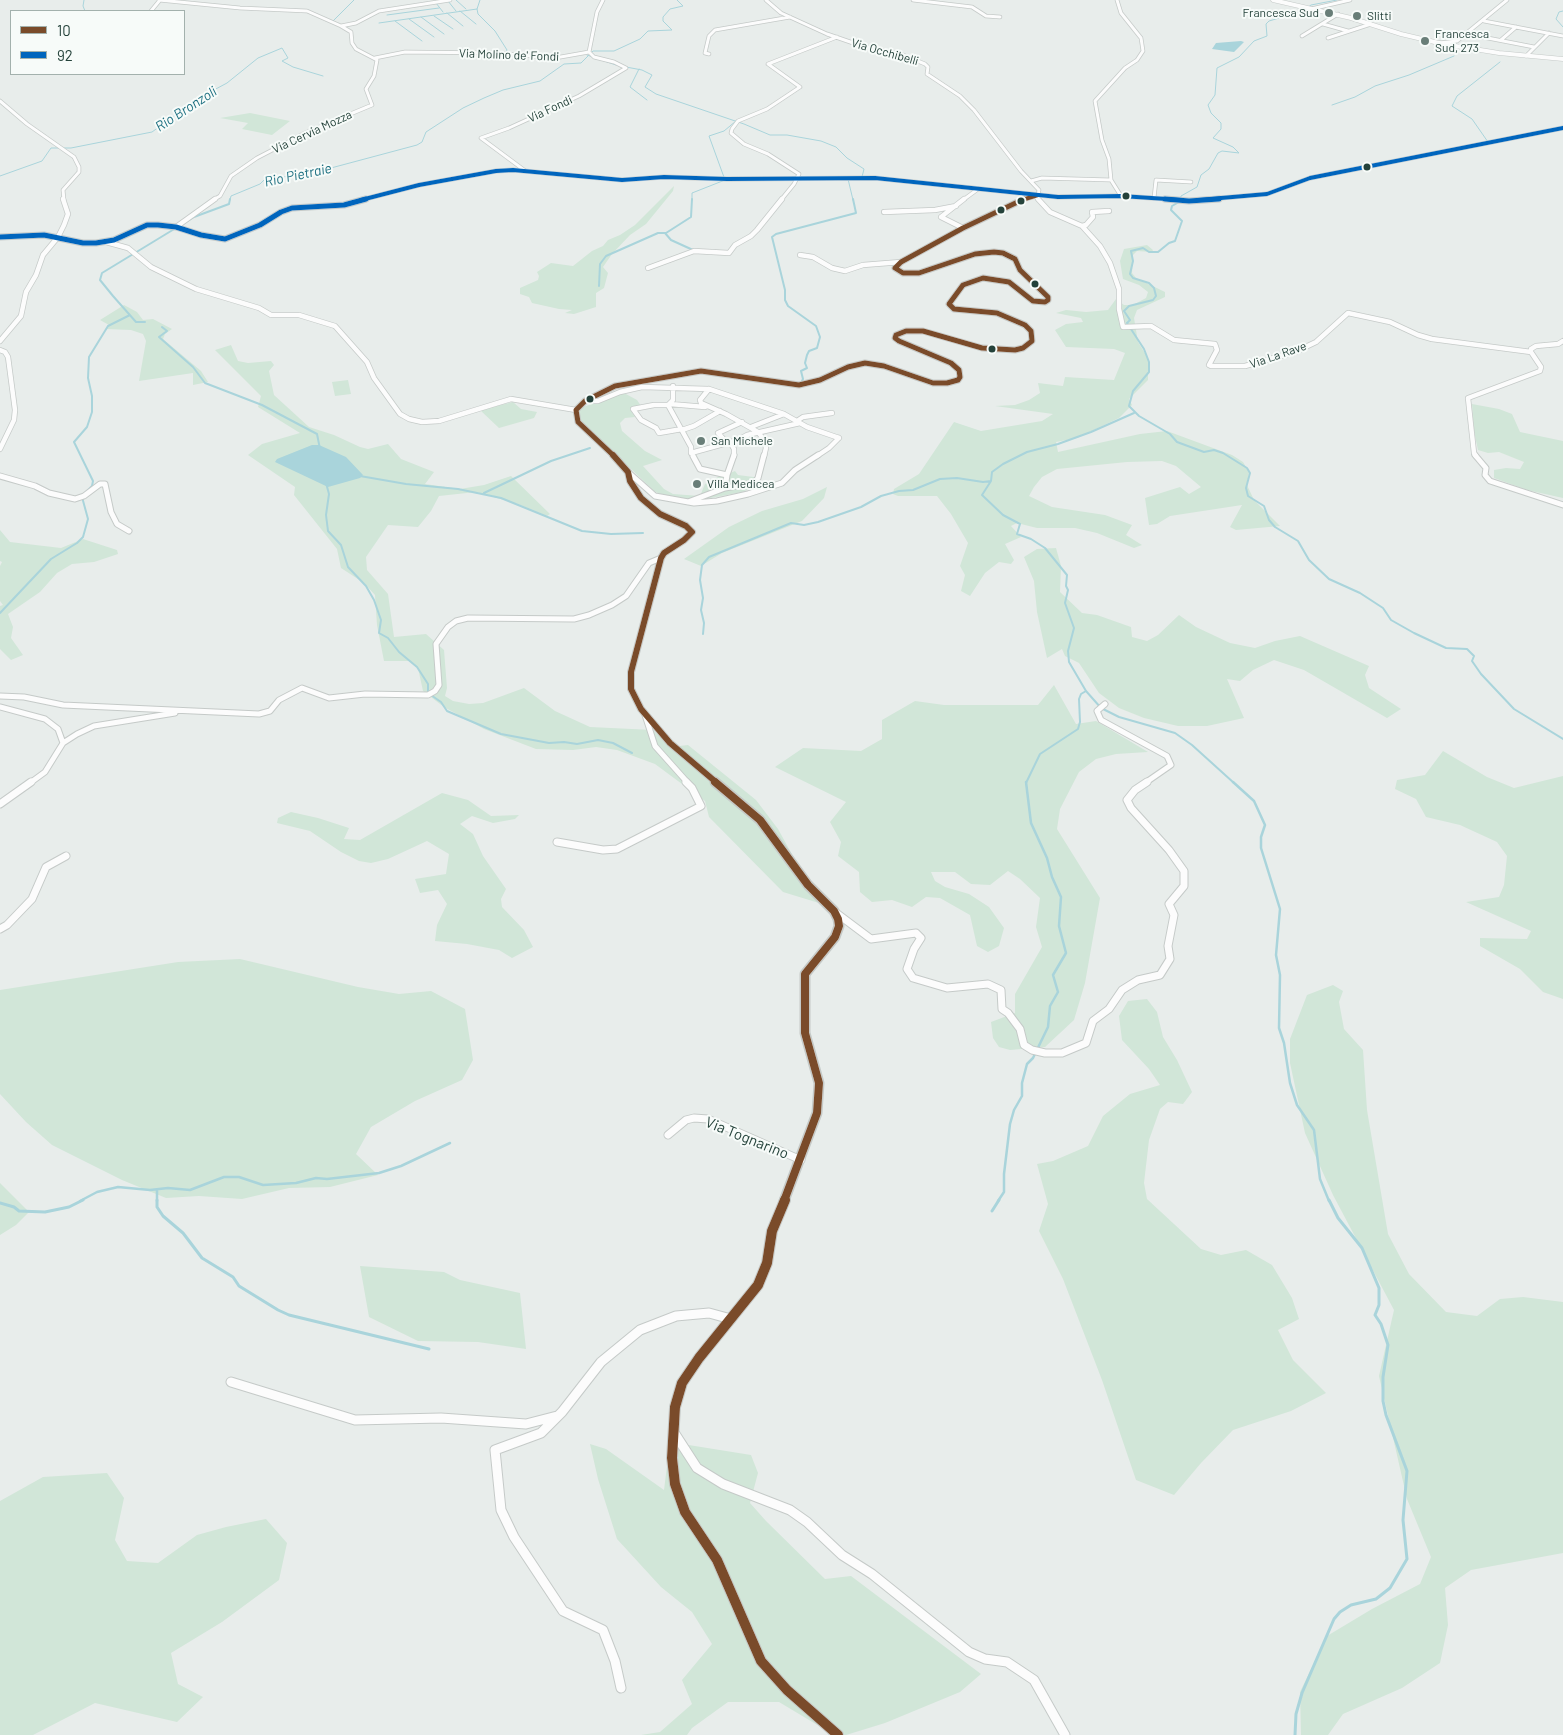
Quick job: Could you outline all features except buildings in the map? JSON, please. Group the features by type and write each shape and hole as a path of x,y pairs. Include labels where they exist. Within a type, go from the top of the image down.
{"street":[{"path":"159,0 307,12 351,32 352,43 356,49 375,58"},
{"path":"341,26 356,22 379,11 450,0"},
{"path":"589,52 597,12 603,0"},
{"name":"Via Occhibelli","path":"766,0 774,8 790,17 837,38 903,55 925,64 928,67 927,74 952,90 967,103 1020,171 1039,190 1036,196"},
{"path":"913,0 972,7 986,16 1000,16"},
{"path":"1117,0 1122,13 1141,38 1143,51 1137,60 1121,72 1095,100 1102,140 1109,159 1111,180 1121,196"},
{"path":"1273,0 1338,14 1439,43 1562,60"},
{"path":"1310,8 1350,0"},
{"path":"1450,44 1458,42 1507,0"},
{"path":"1302,36 1338,14"},
{"path":"709,54 705,53 709,36 715,30 790,17"},
{"path":"1484,21 1563,36"},
{"path":"1323,24 1348,31"},
{"path":"1328,38 1371,24"},
{"path":"1501,40 1516,27"},
{"path":"1526,56 1550,33"},
{"path":"1467,34 1534,47"},
{"path":"799,177 797,172 768,154 744,144 731,132 738,121 767,109 800,87 768,66 768,64 798,53 815,44 837,38"},
{"path":"1458,42 1468,48"},
{"name":"Via Molino de' Fondi","path":"375,58 399,53 497,52 529,57 555,58 589,52"},
{"name":"Via Fondi","path":"524,170 481,138 509,128 579,96 626,68 614,62 594,57 589,52"},
{"name":"Via Cervia Mozza","path":"176,227 220,196 231,176 257,158 305,133 372,105 366,89 374,76 377,64 375,58"},
{"path":"0,101 27,124 74,157 79,167 79,172 63,190 63,198 68,214 58,237 43,255 36,275 26,292 21,316 0,341"},
{"path":"0,237 44,235 83,243 106,242 147,225 176,227 201,235 225,239 260,225 281,212 292,208 344,205 428,183 496,171 524,170 539,170 564,176 622,180 664,177 885,179 1058,197 1121,196 1186,200 1254,196 1310,178 1563,128"},
{"path":"648,268 692,252 730,252 735,245 751,236 757,230 799,177"},
{"path":"1032,181 1042,178 1111,180"},
{"path":"1154,198 1156,180 1192,182"},
{"path":"963,228 941,217 978,189"},
{"path":"576,410 585,401 615,386 701,371 799,386 820,380 848,367 865,363 884,366 927,382 947,383 960,377 956,366 945,359 899,342 895,338 896,335 906,331 923,331 969,345 1005,351 1023,348 1032,341 1031,331 1018,320 997,313 957,309 949,306 963,285 983,278 1009,282 1030,300 1047,301 1048,297 1020,270 1018,263 1009,256 994,252 975,254 913,274 903,273 895,268 901,262 963,228 1036,196"},
{"name":"Via La Rave","path":"1036,196 1048,210 1082,226 1100,246 1110,263 1119,289 1120,316 1126,328 1151,326 1174,340 1215,344 1218,346 1209,365 1212,367 1245,366 1295,352 1316,342 1348,312 1390,322 1418,335 1432,339 1531,352"},
{"path":"884,212 936,210 956,206"},
{"path":"1082,226 1086,225 1093,217 1093,211 1109,210"},
{"path":"106,242 128,248 151,267 196,289 260,308 271,315 299,315 335,326 367,362 374,378 400,414 409,419 422,422 438,421 512,398 576,410"},
{"path":"800,255 812,257 832,268 845,270 863,265 901,262"},
{"path":"1563,341 1558,344 1536,346 1531,349 1541,367 1541,371 1468,398 1474,453 1486,468 1485,475 1490,481 1563,505"},
{"path":"0,350 5,352 8,357 15,410 14,420 0,449"},
{"path":"576,410 578,422 587,432 655,496 687,502 717,501 748,494 782,483 795,470 829,448 839,438 798,422 784,414 709,389 673,386 642,387 598,400 585,401"},
{"path":"669,405 673,400 673,386"},
{"path":"687,502 725,488 754,483 758,478 766,448 764,440 751,427 712,407 702,404 700,400 709,389"},
{"path":"712,407 654,405 633,409 641,420 656,428 659,433 682,430 694,426 720,411"},
{"path":"669,405 691,447 691,454 700,469 727,475"},
{"path":"691,454 758,432 798,422 803,417 832,413"},
{"path":"751,427 784,414"},
{"path":"725,488 727,475 734,458 734,449 718,433 742,422"},
{"path":"0,696 24,697 63,705 259,714 270,711 279,700 302,688 329,698 365,694 428,695 434,692 439,685 436,644 448,627 456,621 468,618 574,619 589,615 612,605 626,596 649,563 662,556 692,532 686,526 660,514 641,498 630,481 628,472"},
{"path":"0,476 35,486 49,493 75,499 84,496 100,484 105,484 108,488 108,502 111,512 117,524 129,531"},
{"path":"557,842 603,850 617,849 701,806 692,788 655,746 645,715 631,688 631,672 662,556"},
{"path":"645,715 670,743 760,820 808,885 834,911 871,939 916,933 921,938 914,949 907,970 914,978 928,984 947,988 988,984 1001,990 1002,1009 1008,1013 1020,1029 1024,1045 1032,1050 1045,1053 1062,1053 1086,1043 1093,1021 1109,1009 1122,990 1138,980 1160,975 1170,959 1168,946 1174,915 1169,904 1184,886 1184,871 1170,850 1131,808 1127,800 1135,790 1171,765 1167,756 1101,720 1098,711 1105,704"},
{"path":"0,707 45,720 58,729 63,743"},
{"path":"0,804 45,772 63,743 94,726 191,711"},
{"path":"0,929 32,899 46,867 66,856"},
{"path":"834,911 838,926 835,938 819,955 806,974 805,1033 819,1084 817,1113 801,1160 772,1231 767,1263 758,1285 699,1358 682,1383 675,1407 672,1458 675,1484 685,1512 717,1560 761,1662 787,1690 838,1735"},
{"name":"Via Tognarino","path":"668,1135 678,1124 686,1120 694,1118 708,1119 801,1160"},
{"path":"621,1688 615,1661 603,1630 563,1611 514,1537 501,1510 495,1450 541,1433 558,1416 601,1362 640,1330 676,1316 709,1313 732,1319"},
{"path":"231,1382 355,1420 441,1418 526,1424 558,1416"},
{"path":"673,1430 697,1468 722,1484 790,1510 807,1522 842,1555 872,1574 969,1652 985,1659 1007,1662 1034,1680 1066,1735"}],"green space":[{"path":"250,113 290,121 272,135 242,129 248,123 220,118"},
{"path":"674,186 673,191 646,224 630,235 612,254 603,267 608,273 604,288 596,293 596,307 574,314 565,313 572,310 532,303 529,297 520,294 520,288 538,280 537,272 551,263 573,266 592,251 603,246 608,240 635,225"},
{"path":"1147,245 1153,250 1152,252 1137,251 1133,255 1132,273 1136,278 1165,292 1165,297 1137,310 1134,318 1138,342 1148,358 1148,380 1129,399 1132,405 1119,418 1077,438 1056,442 1058,452 1140,434 1167,431 1232,455 1243,462 1249,472 1247,485 1254,500 1280,526 1236,530 1230,527 1242,505 1170,516 1157,524 1149,525 1145,498 1180,487 1189,494 1201,487 1176,466 1162,461 1127,462 1057,469 1042,477 1029,496 1052,507 1105,515 1132,525 1126,535 1142,545 1134,548 1097,533 1075,528 1037,528 1017,523 1011,526 1021,537 1005,544 1014,560 1011,564 999,562 985,573 970,596 961,591 965,575 960,566 968,543 951,514 937,496 898,496 893,494 894,489 919,474 954,422 981,431 1042,421 1053,414 995,406 1015,405 1029,400 1040,393 1038,383 1063,386 1065,377 1114,380 1125,353 1114,349 1066,347 1055,330 1066,324 1083,322 1081,318 1056,313 1066,310 1086,312 1108,310 1116,299 1124,305 1133,305 1146,298 1148,292 1139,285 1123,279 1120,261 1124,249"},
{"path":"124,305 137,312 143,320 153,319 172,329 165,334 163,339 201,371 208,382 193,385 193,373 139,381 146,341 143,334 131,330 106,329 109,325 100,320"},
{"path":"231,345 238,361 248,363 271,361 274,365 269,371 274,395 309,427 368,449 388,444 401,459 434,472 425,484 460,489 484,485 511,476 550,514 547,516 518,504 476,492 439,496 431,511 418,527 388,525 366,557 367,570 388,594 394,637 426,634 444,650 447,688 445,696 453,701 469,704 483,703 524,688 555,711 590,727 653,730 671,747 688,745 756,800 778,829 819,903 783,892 709,817 705,801 655,764 617,750 596,747 573,750 536,749 484,729 444,707 423,691 418,668 409,661 384,661 377,625 375,595 364,583 341,568 337,549 294,495 295,487 248,455 262,444 300,433 258,407 261,396 215,350"},
{"path":"348,380 351,394 335,396 332,382"},
{"path":"624,393 637,400 641,406 630,409 635,417 625,418 620,423 622,431 645,451 662,460 643,466 664,489 673,494 700,496 705,484 722,473 735,471 738,475 761,478 749,489 742,492 700,500 666,497 654,491 580,420 578,412 583,407"},
{"path":"513,402 521,409 537,412 534,418 499,428 480,410"},
{"path":"1472,404 1499,409 1512,414 1520,432 1563,441 1563,498 1527,490 1494,478 1494,470 1506,468 1520,469 1524,462 1499,452 1488,453 1478,450 1474,431"},
{"path":"827,487 824,498 802,521 722,553 701,566 684,559 729,527 762,511 803,499"},
{"path":"0,530 10,542 61,548 83,539 117,550 118,554 94,562 72,564 57,573 40,592 8,614 13,627 11,638 23,655 11,660 0,649 0,606 3,605 0,601 0,566 2,562 0,561"},
{"path":"1056,548 1061,566 1060,592 1082,613 1097,615 1131,627 1132,637 1147,641 1158,635 1179,615 1196,627 1230,643 1255,648 1275,641 1300,636 1369,666 1365,675 1369,688 1401,709 1387,718 1304,670 1274,660 1253,670 1240,681 1227,679 1244,718 1207,726 1178,726 1144,718 1119,708 1099,693 1079,663 1065,656 1062,649 1047,658 1037,612 1034,581 1024,557 1037,549"},
{"path":"1054,685 1076,724 1096,721 1148,752 1116,754 1096,759 1079,772 1060,809 1057,829 1100,898 1085,983 1074,1020 1045,1047 1010,1050 999,1047 993,1038 991,1022 1015,1013 1015,994 1042,947 1036,927 1040,898 1020,879 1008,871 990,885 971,884 955,872 931,872 935,881 945,887 969,894 989,907 1004,928 999,946 988,952 977,946 970,915 940,898 926,897 912,907 892,900 872,902 860,892 859,872 838,856 841,842 830,822 846,802 775,767 803,748 861,751 882,739 882,720 915,701 944,705 1038,705"},
{"path":"1443,751 1487,777 1514,788 1563,776 1563,999 1543,992 1520,969 1480,946 1480,938 1527,939 1531,931 1466,902 1499,897 1504,885 1507,856 1497,842 1460,825 1426,817 1416,799 1395,789 1397,780 1425,775"},
{"path":"442,793 468,800 491,816 519,815 515,819 493,823 472,816 460,824 473,834 483,856 506,889 501,899 502,907 524,930 533,947 512,958 499,950 435,941 437,925 447,904 438,890 420,893 415,879 446,874 449,854 427,841 388,859 371,863 359,861 341,852 310,831 277,823 278,818 291,812 349,828 344,839 360,840"},
{"path":"240,959 358,987 399,994 431,991 465,1009 473,1060 462,1080 415,1101 371,1127 356,1154 378,1175 330,1187 289,1188 242,1199 199,1196 166,1198 122,1180 52,1145 26,1122 0,1094 0,990 178,962"},
{"path":"1333,985 1343,991 1339,1002 1344,1029 1363,1050 1367,1110 1388,1234 1409,1274 1446,1312 1477,1316 1500,1299 1523,1297 1563,1302 1563,1553 1471,1570 1445,1588 1448,1625 1440,1663 1402,1688 1343,1714 1328,1735 1301,1735 1300,1692 1327,1636 1372,1609 1420,1584 1431,1557 1407,1499 1379,1376 1394,1310 1333,1195 1305,1133 1290,1063 1290,1039 1307,995"},
{"path":"1147,999 1157,1012 1163,1037 1177,1060 1192,1092 1183,1104 1168,1102 1160,1109 1149,1140 1144,1183 1147,1199 1201,1249 1221,1255 1246,1250 1272,1265 1292,1298 1299,1319 1278,1330 1293,1360 1326,1393 1291,1411 1233,1430 1201,1463 1174,1495 1136,1480 1102,1380 1063,1279 1039,1231 1048,1204 1037,1164 1053,1161 1088,1146 1103,1116 1130,1094 1160,1085 1149,1069 1122,1040 1119,1016 1128,1001"},
{"path":"0,1183 29,1212 16,1225 0,1235"},
{"path":"360,1266 444,1272 460,1280 520,1293 526,1349 478,1342 418,1341 369,1317"},
{"path":"670,1442 751,1455 758,1473 750,1503 825,1579 851,1576 981,1674 960,1692 885,1723 846,1735 834,1735 779,1702 728,1702 692,1728 687,1735 641,1735 660,1732 692,1704 682,1680 712,1644 692,1612 661,1587 617,1539 598,1479 590,1444 606,1449 664,1490"},
{"path":"107,1473 124,1498 115,1540 127,1561 158,1563 197,1535 266,1519 287,1543 279,1580 222,1622 171,1653 178,1684 203,1697 177,1722 95,1703 33,1735 0,1735 0,1501 43,1477"}],"water":[{"path":"1244,42 1234,52 1212,49 1216,43"},
{"path":"312,445 319,445 346,457 363,475 360,478 328,487 275,462 277,459"}],"waterway":[{"path":"84,0 85,10"},
{"path":"332,22 354,0"},
{"path":"456,0 466,9"},
{"path":"477,9 480,0"},
{"name":"Rio Pietraie","path":"588,56 593,51 614,51 640,39 648,31 672,30 663,21 663,17 670,9 683,6 677,0"},
{"path":"1180,200 1181,196 1197,187 1201,175 1209,169 1218,153 1222,151 1239,153 1233,147 1213,138 1221,129 1221,123 1211,113 1208,105 1215,95 1217,68 1239,57 1254,41 1267,36 1266,24 1269,21 1303,11 1311,5 1337,0"},
{"path":"448,1 456,11"},
{"path":"436,3 443,12"},
{"path":"387,15 439,8"},
{"path":"460,11 477,9"},
{"path":"477,9 478,14 495,31 507,50 506,53"},
{"path":"447,13 460,11"},
{"path":"460,11 476,24"},
{"path":"1563,11 1559,12 1556,19 1563,27"},
{"path":"421,17 447,13"},
{"path":"447,13 463,26"},
{"path":"434,16 453,29"},
{"path":"379,23 421,17"},
{"path":"421,17 444,34"},
{"path":"409,19 434,37"},
{"path":"395,21 422,41"},
{"name":"Rio Bronzoli","path":"0,176 42,161 51,148 71,148 152,132 199,98 227,83 258,58 282,48 288,58 282,61 293,67 323,76"},
{"name":"Rio Pietraie","path":"230,200 231,196 260,184 264,180 316,172 417,145 422,142 426,132 463,108 503,90 540,81 564,64 581,63 588,56"},
{"path":"588,56 616,65"},
{"path":"1332,105 1355,97 1375,86 1409,75 1454,56"},
{"path":"1488,142 1472,119 1452,106 1457,96 1500,62"},
{"path":"626,67 639,69"},
{"path":"639,69 652,75 645,87 656,94 736,121"},
{"path":"639,69 630,87 647,100"},
{"path":"692,199 692,193 725,180 709,136 724,131 736,121"},
{"path":"736,121 770,135 787,135 821,141 836,147 847,158 864,169 862,177"},
{"path":"848,179 853,200"},
{"name":"Rio Pietraie","path":"130,315 100,280 102,273 194,217 229,204 230,199"},
{"path":"665,233 691,217 692,199"},
{"path":"801,383 803,379 801,371 807,368 805,363 807,355 809,351 817,348 820,337 816,326 788,306 785,300 785,290 772,237 776,234 856,213 853,199"},
{"path":"1180,199 1179,202 1172,206 1171,210 1182,221 1175,241 1169,243 1158,252 1149,252 1143,248 1131,251 1133,261 1130,274 1133,278 1149,283 1154,288 1156,296 1153,300 1129,306 1124,311 1130,320 1127,323 1144,349 1149,362 1149,372 1133,391 1129,406 1139,416 1170,434 1177,442 1204,452 1214,450 1223,453 1247,468 1250,473 1246,488 1248,496 1264,506 1269,520 1275,527 1298,541 1309,560 1329,579 1360,593 1383,608 1391,620 1414,633 1446,648 1467,649 1474,656 1472,661 1481,674 1514,709 1563,739"},
{"path":"599,286 600,264 606,256 658,233 665,233"},
{"path":"665,233 671,240 693,250"},
{"path":"85,493 92,486 93,481 74,442 87,427 92,412 92,396 88,378 89,357 108,326 130,315"},
{"name":"Rio Pietraie","path":"130,315 136,322 145,322"},
{"name":"Rio Pietraie","path":"162,327 167,331 159,337 193,367 205,383 262,405 317,434 320,449"},
{"path":"991,481 992,472 1027,452 1058,444 1091,432 1134,413"},
{"path":"484,493 551,461 590,448"},
{"path":"360,476 406,484 458,489 501,498 582,531 611,534 643,533"},
{"path":"703,634 704,623 701,610 703,598 700,580 702,565 709,557 791,523 804,525 818,522 861,507 881,496 899,491 913,490 940,479 957,478 983,482 991,481"},
{"path":"991,481 982,495 1003,515 1020,524 1017,534 1031,539 1045,548 1067,575 1066,586 1068,590 1065,603 1074,628 1068,651 1069,662 1086,691"},
{"path":"326,483 329,494 326,515 328,531 341,545 348,567 366,586 374,600 381,620 379,633 388,638 399,652 417,667 428,684 428,693 441,702 447,711 501,734 549,743 564,742 577,744 598,740 613,743 632,753"},
{"path":"0,613 51,559 77,543 83,537 88,519 82,497"},
{"path":"1026,783 1040,754 1078,729 1080,722 1079,699 1081,694 1086,691"},
{"path":"1086,691 1101,708 1119,717 1175,733 1192,745 1234,783"},
{"path":"1233,782 1254,801 1265,825 1261,837 1261,848 1280,909 1276,955 1280,975 1279,1028 1284,1043 1290,1083 1297,1105 1314,1130 1320,1179 1329,1201"},
{"path":"998,1201 1004,1192 1004,1174 1010,1124 1014,1110 1022,1096 1022,1083 1027,1064 1033,1058 1048,1027 1050,1006 1058,992 1053,975 1066,953 1059,926 1061,897 1052,877 1047,858 1031,823 1026,783"},
{"path":"80,1201 97,1192 118,1187 150,1190 168,1188 190,1190 224,1177 239,1177 263,1185 296,1183 316,1178 327,1179 379,1173 401,1166 450,1143"},
{"path":"157,1190 157,1207 163,1216 183,1233 202,1258 233,1277 239,1286 278,1310 289,1315 429,1349"},
{"path":"0,1203 14,1207 19,1211 45,1212 69,1207 83,1200"},
{"path":"992,1211 999,1200"},
{"path":"1295,1735 1296,1714 1302,1693 1334,1619 1340,1612 1351,1605 1376,1599 1390,1588 1407,1559 1403,1520 1407,1471 1386,1415 1383,1401 1383,1377 1388,1345 1381,1324 1375,1315 1379,1305 1379,1288 1362,1248 1338,1218 1329,1200"}],"transit line":[{"name":"92","path":"0,237 44,235 83,243 96,243 114,240 147,225 158,225 176,227 201,235 225,239 260,225 281,212 292,208 344,205 419,185 496,171 513,170 622,180 664,177 727,179 875,178 1058,197 1121,196 1189,201 1240,198 1267,194 1310,178 1563,128"},
{"name":"10","path":"838,1735 787,1690 761,1661 717,1560 685,1512 675,1484 672,1458 675,1407 682,1383 699,1358 758,1285 767,1263 772,1231 801,1160 817,1113 819,1083 805,1033 805,974 835,937 839,926 838,919 834,911 808,885 760,820 670,743 641,709 631,689 631,672 661,558 664,553 684,540 692,532 686,526 660,514 641,498 621,462 578,422 576,410 585,401 615,386 701,371 799,385 820,380 848,367 865,363 884,366 933,383 947,383 958,380 960,377 959,370 951,363 899,341 895,338 896,335 906,331 923,331 982,348 1015,350 1023,348 1032,341 1031,331 1025,325 997,313 954,309 949,304 963,285 983,278 1009,282 1033,301 1045,302 1048,300 1048,297 1020,270 1015,259 1003,253 975,254 919,273 903,273 895,268 901,262 963,228 1029,197 1038,195"}],"place":[{"name":"Francesca Sud","path":"1329,13"},
{"name":"Slitti","path":"1357,16"},
{"name":"Francesca Sud, 273","path":"1425,41"},
{"name":"San Michele","path":"701,441"},
{"name":"Villa Medicea","path":"697,484"}]}
